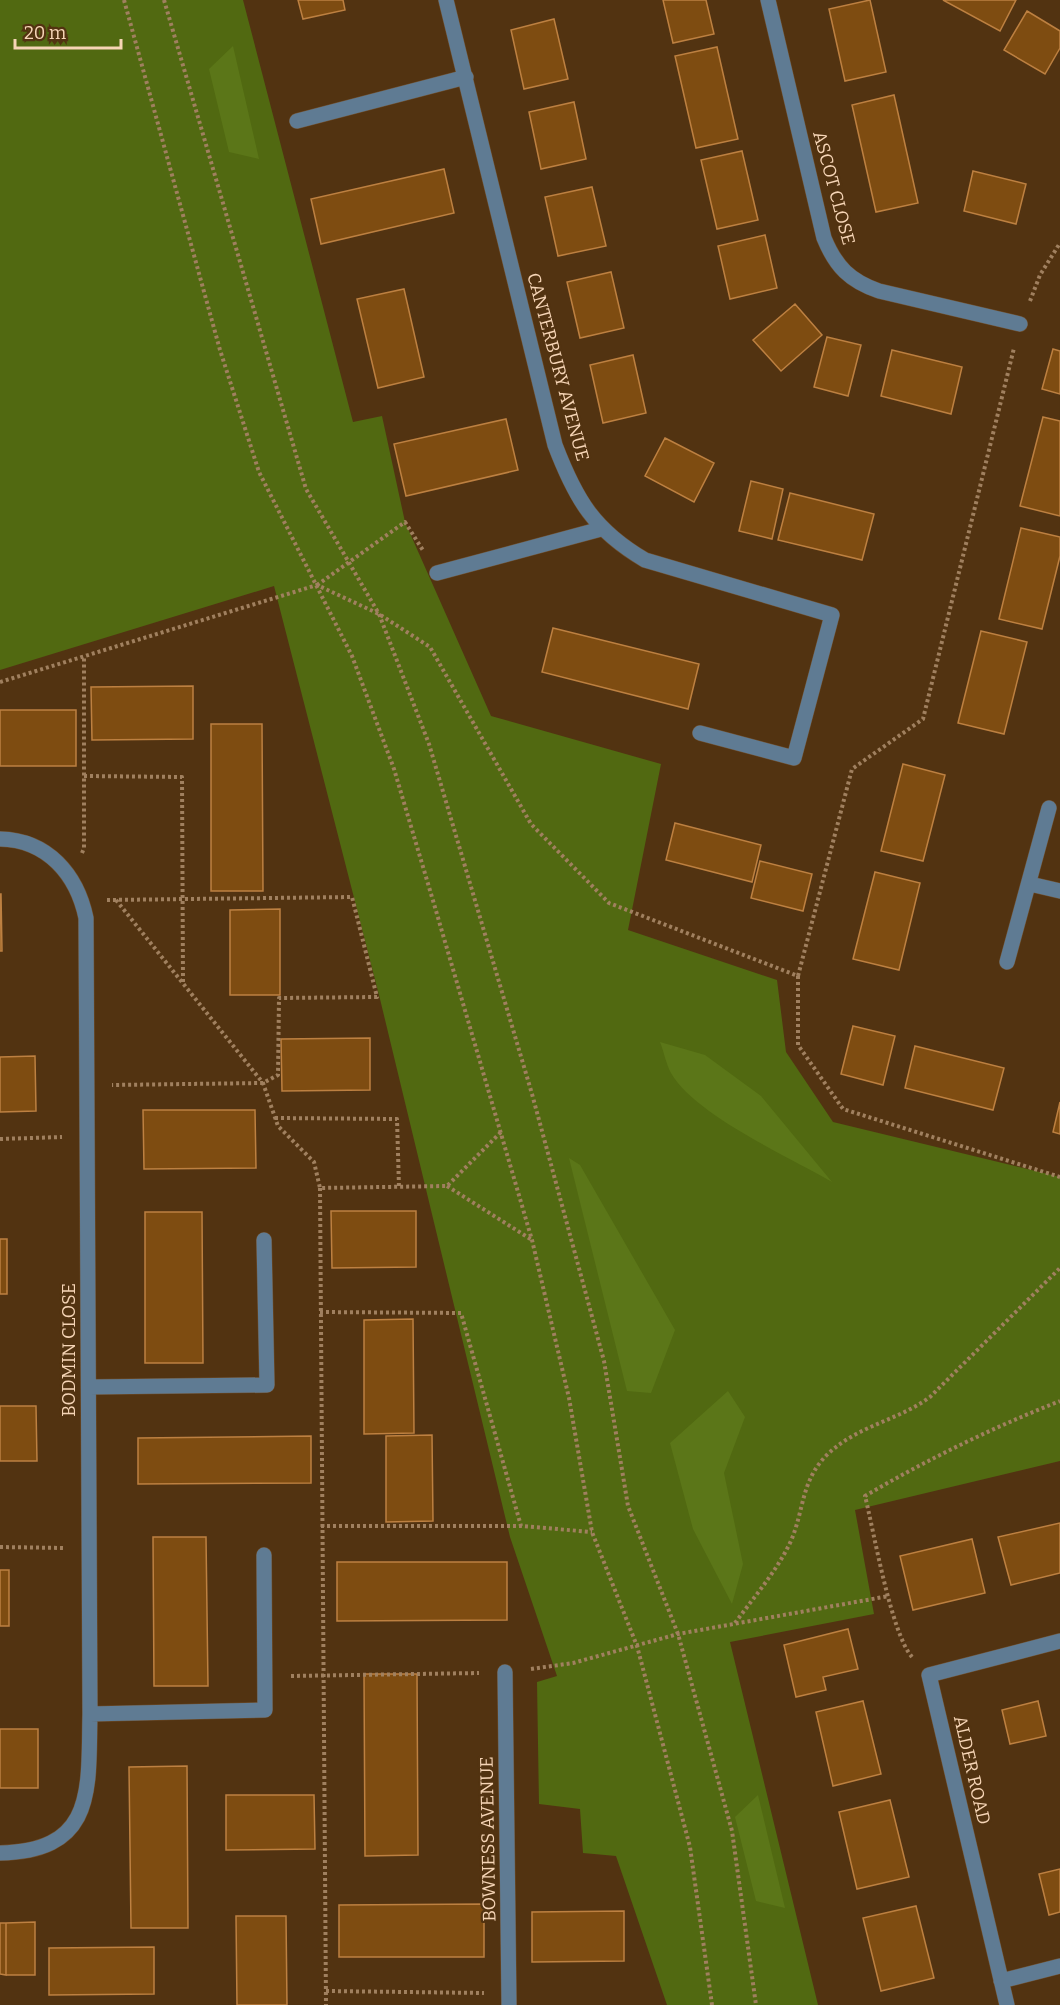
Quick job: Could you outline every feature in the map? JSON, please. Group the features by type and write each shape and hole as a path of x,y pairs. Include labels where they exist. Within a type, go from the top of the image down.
{"street":[{"name":"CANTERBURY AVENUE","path":"446,0 555,445 582,504 601,529 620,545 645,560 832,615 794,758 700,733"},
{"name":"ASCOT CLOSE","path":"768,0 824,238 831,257 844,273 861,285 1020,324"},
{"path":"297,121 466,77"},
{"path":"437,573 601,529"},
{"path":"1007,962 1049,808"},
{"name":"BODMIN CLOSE","path":"0,839 32,846 53,859 70,874 82,900 86,918 90,1714 85,1806 73,1826 60,1838 40,1848 0,1853"},
{"path":"1030,884 1060,891"},
{"path":"89,1387 267,1385 264,1240"},
{"path":"90,1714 264,1710 264,1555"},
{"path":"929,1675 1060,1641"},
{"name":"BOWNESS AVENUE","path":"505,1672 509,1999"},
{"name":"ALDER ROAD","path":"929,1675 1007,2005"},
{"path":"1001,1981 1060,1966"}],"path":[{"path":"124,0 220,350 259,472 352,656 394,769 501,1132 532,1240 569,1398 592,1532 637,1646 690,1847 712,2005"},
{"path":"164,0 306,489 379,614 429,744 532,1094 604,1361 628,1506 678,1634 732,1831 756,2005"},
{"path":"1060,243 1040,275 1020,324 923,719 852,769 798,976 798,1045 843,1109 1060,1177"},
{"path":"0,682 317,585 350,564 405,522 437,573"},
{"path":"317,585 379,614 430,647 531,824 609,903 798,976"},
{"path":"70,874 84,849 84,657"},
{"path":"84,776 182,777 183,984"},
{"path":"82,900 352,897 377,997 279,998 278,1075 263,1083 88,1086"},
{"path":"115,900 263,1083 275,1118 283,1133 314,1162 320,1188 326,2005"},
{"path":"275,1118 397,1119 399,1186"},
{"path":"447,1186 501,1132"},
{"path":"0,1139 88,1136"},
{"path":"320,1188 447,1186 532,1240"},
{"path":"735,1624 779,1563 796,1526 805,1486 813,1471 828,1453 861,1429 914,1409 930,1397 1060,1268"},
{"path":"320,1312 461,1313 522,1526"},
{"path":"929,1675 904,1648 865,1496 923,1462 985,1432 1060,1401"},
{"path":"321,1526 522,1526 592,1532"},
{"path":"0,1547 89,1548"},
{"path":"264,1677 505,1672 573,1664 678,1634 889,1596"},
{"path":"326,1991 509,1999"}],"green space":[{"path":"0,0 243,0 353,422 382,416 405,522 491,716 661,764 628,930 777,980 786,1052 833,1122 1060,1177 1060,1461 855,1510 874,1614 730,1642 818,2005 667,2005 616,1856 583,1853 580,1809 539,1804 537,1682 557,1676 510,1537 380,999 274,586 0,670"},
{"path":"233,46 259,159 229,152 209,69"},
{"path":"660,1042 705,1055 761,1096 832,1182 744,1134 700,1104 683,1089 671,1073"},
{"path":"569,1158 580,1165 675,1330 651,1393 627,1391"},
{"path":"728,1391 745,1417 724,1473 743,1564 732,1604 693,1529 670,1443"},
{"path":"758,1795 785,1908 756,1901 735,1817"}],"building":[{"path":"298,0 343,0 345,10 303,19"},
{"path":"663,0 706,0 714,34 673,43"},
{"path":"870,0 886,72 845,81 829,9"},
{"path":"943,0 1016,0 1000,31"},
{"path":"1027,11 1060,31 1060,48 1045,74 1004,50"},
{"path":"554,19 568,79 524,89 511,30"},
{"path":"717,47 738,139 696,148 675,56"},
{"path":"894,95 918,203 876,212 852,105"},
{"path":"574,102 586,159 541,169 529,112"},
{"path":"742,151 758,220 717,229 701,160"},
{"path":"444,169 454,213 321,244 311,199"},
{"path":"973,171 1026,184 1016,224 964,211"},
{"path":"592,187 606,246 558,256 545,197"},
{"path":"765,235 777,288 730,299 718,246"},
{"path":"611,272 624,328 580,338 567,282"},
{"path":"404,289 424,377 378,388 357,299"},
{"path":"795,304 822,335 781,371 753,340"},
{"path":"827,337 861,345 848,396 814,387"},
{"path":"1053,349 1060,351 1060,394 1042,389"},
{"path":"892,350 962,367 951,414 881,396"},
{"path":"633,355 646,413 603,423 590,365"},
{"path":"1043,417 1060,421 1060,516 1020,506"},
{"path":"506,419 518,470 406,496 394,444"},
{"path":"665,438 714,463 694,502 645,476"},
{"path":"751,481 783,489 772,539 739,531"},
{"path":"790,493 874,514 862,560 778,540"},
{"path":"1021,528 1060,537 1060,556 1042,629 999,619"},
{"path":"553,628 699,664 688,709 542,672"},
{"path":"981,631 1027,642 1004,734 958,723"},
{"path":"193,686 193,739 92,740 91,687"},
{"path":"0,710 76,710 76,766 0,766"},
{"path":"211,724 262,724 263,891 211,891"},
{"path":"903,764 945,775 923,861 881,851"},
{"path":"675,823 761,845 752,882 666,860"},
{"path":"760,861 812,874 803,911 751,898"},
{"path":"875,872 920,883 899,970 853,959"},
{"path":"1,894 2,951 0,951"},
{"path":"280,909 280,995 230,995 230,910"},
{"path":"853,1026 895,1036 883,1085 841,1074"},
{"path":"370,1038 370,1090 282,1091 281,1039"},
{"path":"915,1046 1004,1068 993,1110 905,1088"},
{"path":"35,1056 36,1111 0,1112 0,1057"},
{"path":"1060,1102 1060,1134 1053,1132"},
{"path":"143,1110 255,1110 256,1168 144,1169"},
{"path":"331,1211 416,1211 416,1267 332,1268"},
{"path":"145,1212 202,1212 203,1363 145,1363"},
{"path":"0,1239 7,1239 7,1294 0,1294"},
{"path":"413,1319 414,1433 364,1434 364,1320"},
{"path":"0,1406 36,1406 37,1461 0,1461"},
{"path":"432,1435 433,1521 386,1522 386,1436"},
{"path":"311,1436 311,1483 138,1484 138,1438"},
{"path":"1060,1523 1060,1573 1011,1585 998,1537"},
{"path":"153,1537 206,1537 208,1686 154,1686"},
{"path":"972,1539 985,1593 913,1610 900,1556"},
{"path":"337,1562 507,1562 507,1620 337,1621"},
{"path":"0,1570 9,1570 9,1626 0,1626"},
{"path":"848,1629 858,1669 823,1677 826,1690 796,1697 784,1645"},
{"path":"364,1674 417,1674 418,1855 365,1856"},
{"path":"863,1701 881,1774 833,1786 816,1712"},
{"path":"1038,1701 1046,1736 1010,1744 1002,1710"},
{"path":"0,1729 38,1729 38,1788 0,1788"},
{"path":"187,1766 188,1928 131,1928 129,1767"},
{"path":"226,1795 314,1795 315,1849 226,1850"},
{"path":"890,1800 909,1877 857,1889 839,1812"},
{"path":"1060,1869 1060,1912 1049,1915 1039,1874"},
{"path":"484,1904 484,1957 339,1957 339,1905"},
{"path":"916,1906 934,1978 881,1991 863,1918"},
{"path":"624,1911 624,1961 532,1962 532,1912"},
{"path":"236,1916 286,1916 287,2005 237,2005"},
{"path":"35,1922 35,1975 6,1975 6,1923"},
{"path":"0,1923 6,1923 6,1975 0,1974"},
{"path":"154,1947 154,1994 49,1995 49,1948"}]}
